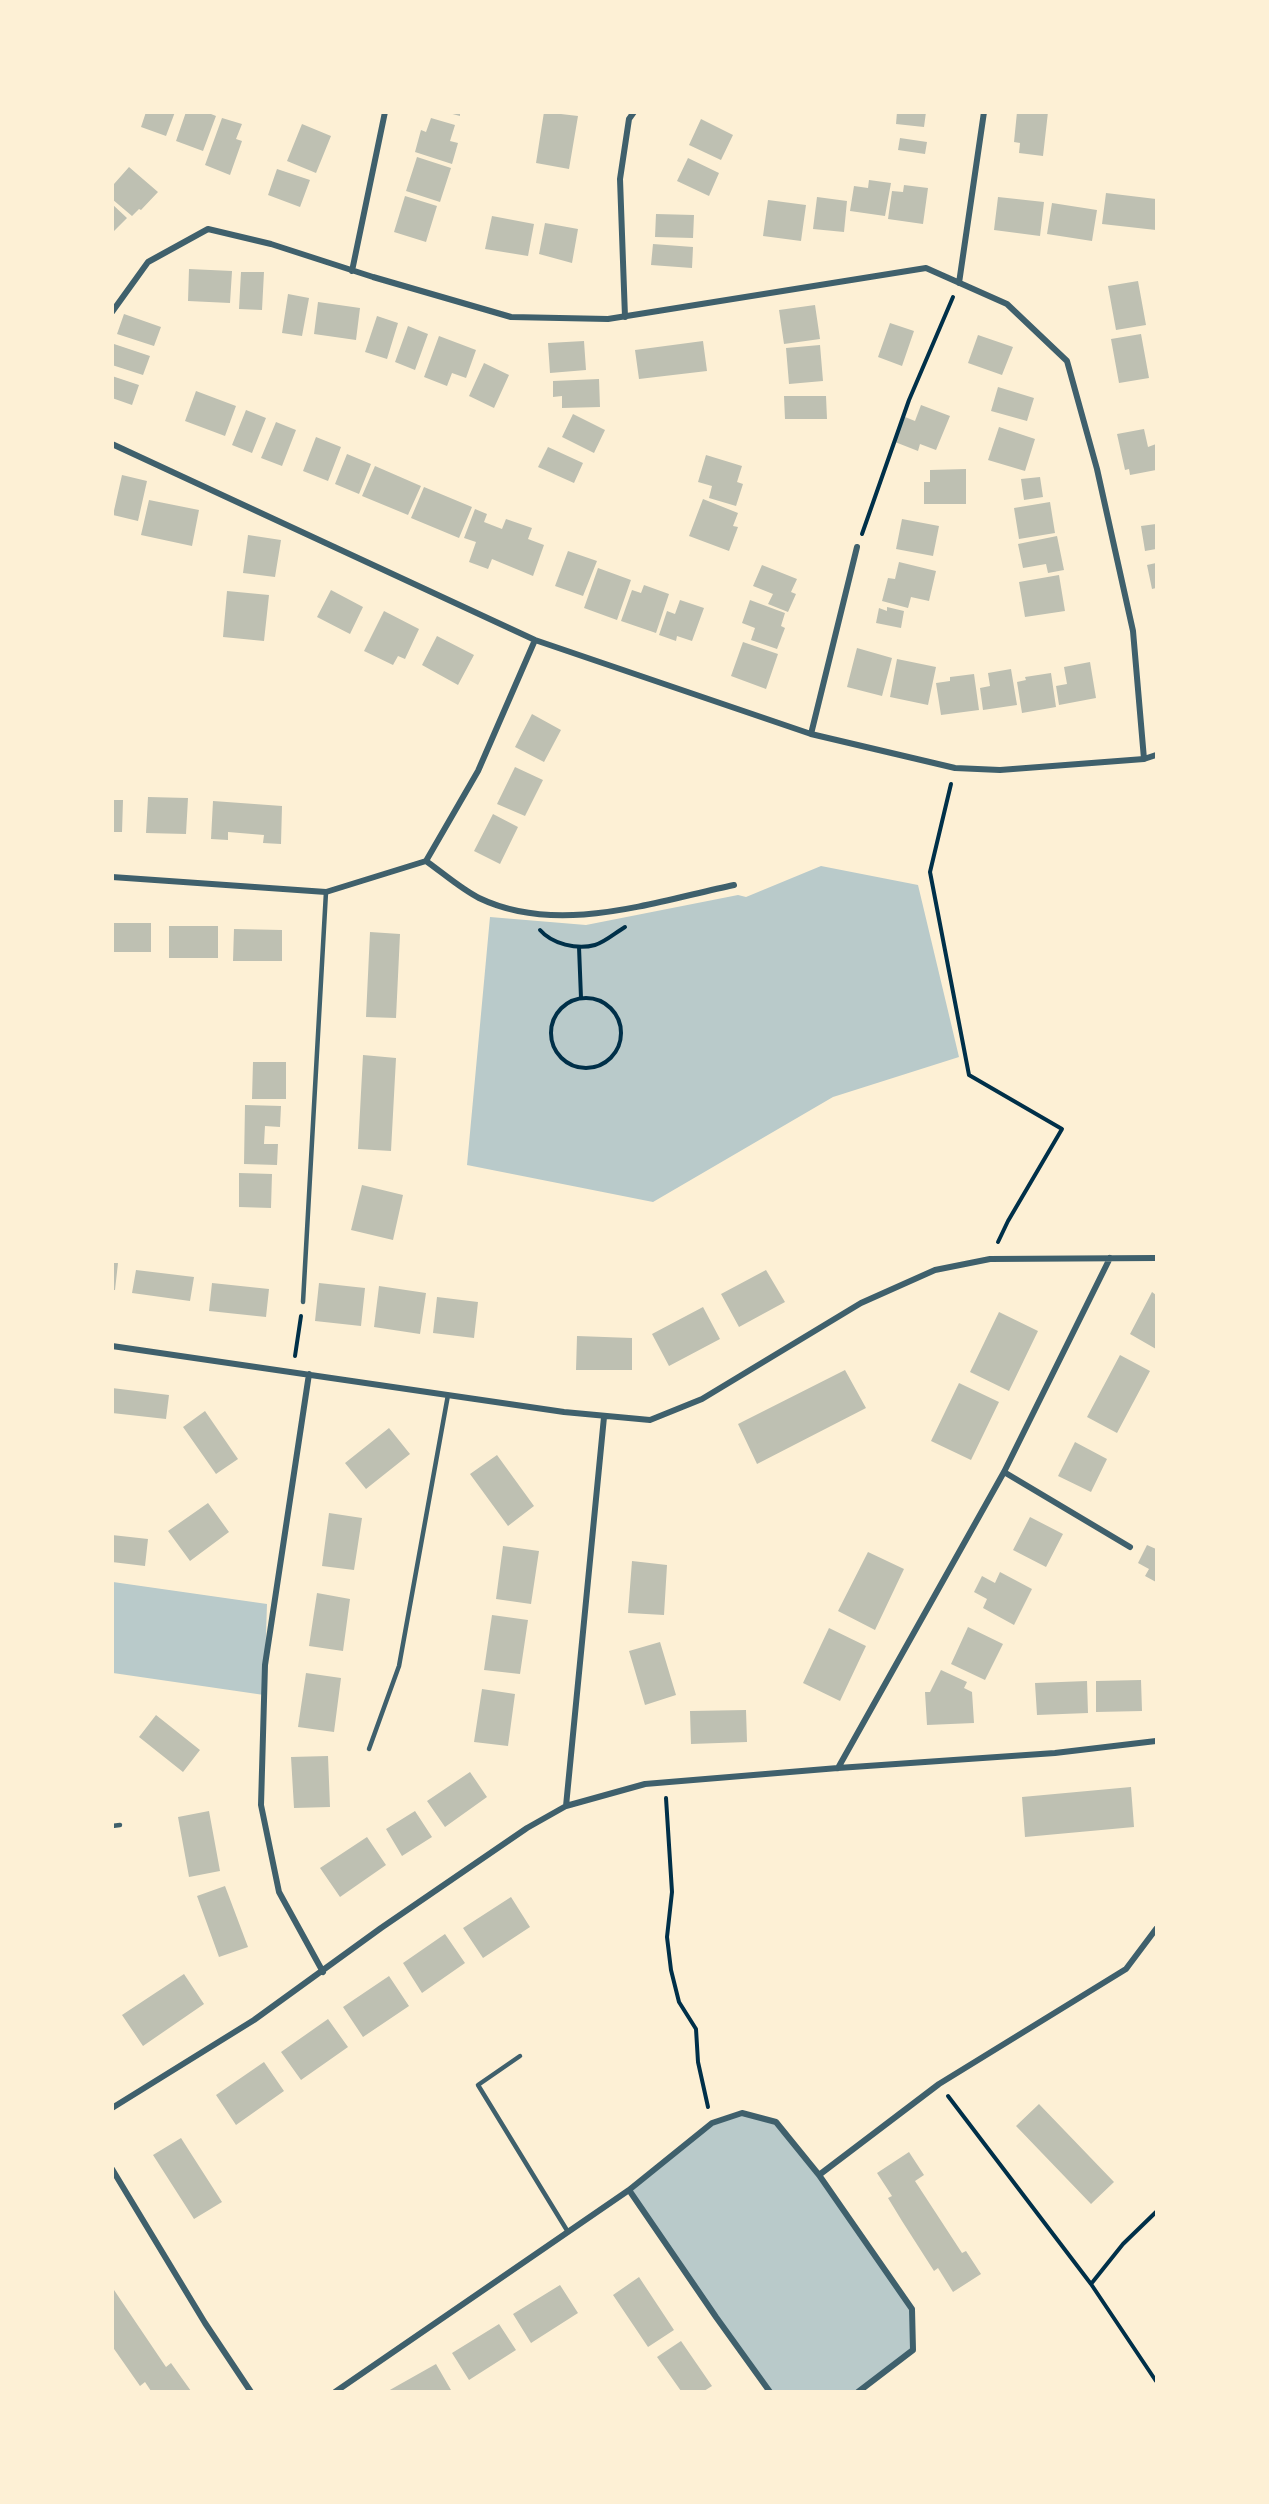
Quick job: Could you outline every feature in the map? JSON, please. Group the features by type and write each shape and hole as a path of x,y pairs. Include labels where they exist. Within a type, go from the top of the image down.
{"street":[{"path":"352,271 385,112"},
{"path":"625,316 620,179 629,118 634,112"},
{"path":"959,283 984,112"},
{"path":"112,312 148,262 208,229 271,244 352,271 512,316 608,319 926,268 1007,304 1067,361 1097,469 1133,631 1143,759"},
{"path":"112,444 535,640 811,734 955,768 1000,770 1143,759 1156,755"},
{"path":"811,734 857,547"},
{"path":"112,877 326,892 426,861 478,771 535,640"},
{"path":"426,861 478,897 521,912 587,916 734,885"},
{"path":"838,1768 1004,1472 1110,1258"},
{"path":"112,1346 604,1417 650,1420 702,1399 861,1303 935,1270 990,1259 1156,1258"},
{"path":"309,1374 265,1665 261,1805 279,1892 323,1972"},
{"path":"566,1806 604,1417"},
{"path":"1004,1472 1130,1547"},
{"path":"112,2108 255,2020 381,1928 527,1828 566,1806 645,1784 1055,1753 1156,1741"},
{"path":"819,2175 939,2084 1126,1969 1156,1929"},
{"path":"335,2391 629,2190 712,2123 742,2113 776,2122 819,2175 912,2309 913,2350 858,2391"},
{"path":"112,2169 205,2323 251,2391"},
{"path":"629,2190 770,2391"}],"lane":[{"path":"303,1302 326,892"},
{"path":"369,1749 399,1666 448,1395"},
{"path":"112,1826 120,1825"},
{"path":"520,2056 478,2085 568,2232"}],"path":[{"path":"857,547 909,400 959,283"},
{"path":"955,768 930,872 969,1075 1062,1129 1008,1221 990,1259"},
{"path":"579,947 581,998"},
{"path":"581,998 599,1000 612,1009 620,1025 620,1039 614,1054 600,1065 585,1068 569,1064 559,1056 553,1045 550,1031 554,1017 562,1007 581,998"},
{"path":"292,1371 303,1302"},
{"path":"665,1783 672,1892 667,1937 671,1970 679,2002 696,2029 698,2062 712,2123"},
{"path":"939,2084 1091,2284 1156,2381"},
{"path":"1091,2284 1123,2244 1156,2212"}],"shaded area":[{"path":"821,866 918,885 959,1057 833,1097 653,1202 467,1165 490,917 586,925 738,895 746,897"},
{"path":"113,1582 267,1604 264,1695 113,1673"},
{"path":"742,2113 776,2122 819,2175 912,2309 913,2350 858,2391 771,2391 629,2190 712,2123"}],"building":[{"path":"146,112 175,112 166,136 141,127"},
{"path":"186,112 206,112 216,116 203,151 176,141"},
{"path":"445,112 460,112 460,116"},
{"path":"544,112 578,116 569,169 536,163"},
{"path":"897,112 926,112 924,127 896,124"},
{"path":"1017,112 1048,112 1043,156 1019,153 1020,143 1014,142"},
{"path":"222,118 242,124 236,139 242,141 230,175 205,165"},
{"path":"431,118 455,125 450,141 458,143 452,164 415,152 421,130 426,132"},
{"path":"701,119 733,135 721,160 689,145"},
{"path":"302,124 331,136 316,173 287,161"},
{"path":"900,138 927,142 925,154 898,150"},
{"path":"417,157 451,168 440,202 406,191"},
{"path":"688,158 719,173 709,196 677,181"},
{"path":"129,167 158,192 132,216 112,199 112,183 114,184"},
{"path":"277,169 310,180 300,207 268,195"},
{"path":"869,180 891,183 885,216 850,211 854,186 868,188"},
{"path":"904,185 928,188 923,224 888,219 892,191 903,192"},
{"path":"1106,193 1156,199 1156,230 1102,224"},
{"path":"405,196 437,206 426,242 394,232"},
{"path":"817,197 847,201 844,232 813,229"},
{"path":"998,197 1044,202 1040,236 994,230"},
{"path":"768,200 806,205 801,241 763,236"},
{"path":"1052,203 1097,210 1092,241 1047,234"},
{"path":"112,204 127,218 112,233"},
{"path":"656,214 694,215 693,238 655,237"},
{"path":"492,216 534,224 528,256 485,249"},
{"path":"545,223 578,229 572,263 539,254"},
{"path":"653,244 693,247 692,268 651,265"},
{"path":"189,269 232,271 230,303 188,301"},
{"path":"241,272 264,272 262,310 239,309"},
{"path":"1138,281 1146,325 1116,330 1108,286"},
{"path":"288,294 309,298 302,336 282,333"},
{"path":"318,302 360,308 356,340 314,334"},
{"path":"815,305 820,339 784,344 779,310"},
{"path":"124,314 161,327 154,346 117,334"},
{"path":"377,316 398,323 387,359 365,352"},
{"path":"890,323 914,331 902,366 878,357"},
{"path":"408,326 428,334 415,370 395,362"},
{"path":"1141,334 1149,378 1119,383 1111,339"},
{"path":"978,335 1013,347 1002,375 968,363"},
{"path":"439,336 476,350 466,378 452,373 447,386 424,377"},
{"path":"584,341 586,370 550,373 548,343"},
{"path":"703,341 707,371 639,379 635,350"},
{"path":"114,344 150,356 143,375 112,365"},
{"path":"820,345 823,381 789,384 786,348"},
{"path":"484,363 509,375 494,408 469,396"},
{"path":"112,376 139,385 132,405 112,398"},
{"path":"599,379 600,407 562,408 562,396 553,397 553,381"},
{"path":"998,387 1034,398 1027,421 991,411"},
{"path":"196,391 236,406 225,436 185,421"},
{"path":"784,396 826,396 827,419 785,419"},
{"path":"921,405 950,416 936,450 920,444 918,451 895,442 905,417 915,421"},
{"path":"246,410 266,418 252,453 232,445"},
{"path":"573,414 605,430 594,453 562,437"},
{"path":"276,422 296,430 282,466 261,458"},
{"path":"999,427 1035,439 1025,471 988,460"},
{"path":"1144,429 1148,447 1156,444 1156,470 1130,475 1129,469 1125,470 1117,434"},
{"path":"316,437 341,447 328,481 303,471"},
{"path":"548,447 583,463 574,483 538,467"},
{"path":"347,454 371,464 359,494 335,484"},
{"path":"706,455 742,466 737,482 743,484 736,506 709,498 712,486 698,482"},
{"path":"375,466 421,486 408,515 362,496"},
{"path":"966,469 966,504 924,504 924,482 930,482 930,470"},
{"path":"122,475 147,481 138,521 113,515"},
{"path":"1040,477 1043,497 1024,500 1021,479"},
{"path":"424,487 472,507 459,538 411,518"},
{"path":"703,499 738,513 733,526 738,527 729,551 689,536"},
{"path":"149,500 199,510 192,546 141,535"},
{"path":"1050,502 1055,533 1019,539 1014,508"},
{"path":"475,509 487,514 484,522 502,529 506,519 532,528 528,539 544,545 533,576 492,559 488,569 469,562 476,542 464,538"},
{"path":"902,519 939,526 933,556 896,549"},
{"path":"1156,524 1156,549 1145,551 1141,526"},
{"path":"248,535 281,540 275,577 243,573"},
{"path":"1057,536 1064,570 1048,573 1046,564 1023,568 1018,544"},
{"path":"568,551 597,561 583,596 555,586"},
{"path":"899,562 936,571 929,601 911,597 908,608 882,601 888,578 895,579"},
{"path":"1156,563 1156,588 1152,589 1147,565"},
{"path":"762,565 797,579 791,592 796,594 788,612 768,604 773,594 753,586"},
{"path":"598,568 631,580 617,620 584,608"},
{"path":"1059,575 1065,611 1025,617 1019,582"},
{"path":"644,585 669,594 656,633 621,621 632,590 641,593"},
{"path":"331,590 363,607 350,634 317,617"},
{"path":"227,591 269,595 264,641 223,637"},
{"path":"680,600 704,608 692,641 677,636 676,641 659,635 667,611 675,614"},
{"path":"750,600 785,613 781,626 785,628 777,649 751,640 755,628 742,623"},
{"path":"887,607 904,611 901,628 876,623 879,608 887,611"},
{"path":"384,611 419,629 405,659 398,656 393,665 364,651"},
{"path":"437,636 474,655 458,685 422,665"},
{"path":"743,642 778,654 766,689 731,676"},
{"path":"857,648 892,658 882,696 847,687"},
{"path":"897,659 936,667 928,705 890,697"},
{"path":"1090,662 1096,698 1059,705 1056,686 1067,684 1064,667"},
{"path":"1011,669 1017,705 983,710 980,688 990,686 988,673"},
{"path":"1051,673 1056,707 1022,713 1017,682 1026,680 1025,677"},
{"path":"974,674 979,710 941,715 936,683 950,681 950,677"},
{"path":"532,714 561,730 544,762 515,747"},
{"path":"515,767 543,780 525,816 497,804"},
{"path":"148,797 188,798 186,834 146,833"},
{"path":"112,800 123,800 122,832 112,832"},
{"path":"213,801 282,806 281,844 263,843 264,835 228,832 228,840 211,839"},
{"path":"493,814 518,827 500,864 474,851"},
{"path":"112,923 151,923 151,952 112,952"},
{"path":"169,926 218,926 218,958 169,958"},
{"path":"234,929 282,930 282,961 233,961"},
{"path":"370,932 400,934 396,1018 366,1017"},
{"path":"363,1055 396,1058 391,1151 358,1149"},
{"path":"253,1062 286,1062 286,1099 252,1099"},
{"path":"245,1105 281,1106 280,1127 265,1126 264,1144 278,1144 277,1165 244,1164"},
{"path":"239,1173 272,1174 271,1208 239,1207"},
{"path":"362,1185 403,1195 393,1240 351,1230"},
{"path":"112,1263 118,1263 115,1290 112,1290"},
{"path":"136,1270 194,1277 190,1301 132,1293"},
{"path":"766,1270 785,1302 739,1327 721,1294"},
{"path":"212,1283 269,1289 266,1317 209,1311"},
{"path":"319,1283 365,1288 361,1326 315,1321"},
{"path":"379,1286 426,1293 420,1334 374,1327"},
{"path":"1152,1292 1156,1295 1156,1349 1130,1334"},
{"path":"437,1297 478,1302 474,1338 433,1333"},
{"path":"703,1307 720,1339 669,1366 652,1334"},
{"path":"999,1312 1038,1331 1009,1391 970,1372"},
{"path":"577,1336 632,1338 632,1370 576,1370"},
{"path":"1120,1355 1150,1371 1117,1433 1087,1417"},
{"path":"845,1370 866,1408 757,1464 738,1424"},
{"path":"959,1383 999,1402 971,1460 931,1441"},
{"path":"112,1388 169,1395 166,1419 112,1413"},
{"path":"205,1411 238,1459 216,1474 183,1427"},
{"path":"389,1428 410,1454 366,1489 345,1463"},
{"path":"1075,1442 1107,1459 1091,1492 1058,1476"},
{"path":"497,1455 534,1506 508,1526 470,1474"},
{"path":"208,1503 229,1532 190,1561 168,1531"},
{"path":"329,1513 362,1518 354,1570 322,1566"},
{"path":"1030,1517 1063,1534 1046,1567 1013,1550"},
{"path":"112,1535 148,1539 145,1566 112,1562"},
{"path":"1147,1545 1156,1549 1156,1582 1145,1576 1149,1569 1138,1563"},
{"path":"503,1546 539,1551 531,1604 496,1599"},
{"path":"868,1552 904,1569 875,1630 838,1611"},
{"path":"632,1561 667,1565 664,1615 628,1613"},
{"path":"1000,1572 1032,1589 1014,1625 983,1608 987,1599 974,1592 982,1576 995,1583"},
{"path":"317,1593 350,1599 343,1651 309,1646"},
{"path":"492,1615 528,1620 520,1674 484,1670"},
{"path":"968,1627 1003,1644 985,1680 951,1664"},
{"path":"829,1628 866,1646 840,1701 803,1683"},
{"path":"660,1642 676,1695 645,1705 629,1651"},
{"path":"941,1670 967,1682 964,1688 972,1692 974,1723 927,1725 925,1692 930,1692"},
{"path":"306,1673 341,1678 334,1732 298,1727"},
{"path":"1141,1680 1142,1711 1096,1712 1096,1681"},
{"path":"1087,1681 1088,1713 1037,1715 1035,1683"},
{"path":"482,1689 515,1694 508,1746 474,1742"},
{"path":"746,1710 747,1742 691,1744 690,1711"},
{"path":"156,1715 200,1750 183,1772 139,1737"},
{"path":"328,1756 330,1807 294,1808 291,1757"},
{"path":"470,1772 487,1797 445,1827 427,1801"},
{"path":"1131,1787 1134,1827 1025,1837 1022,1797"},
{"path":"209,1811 220,1871 189,1877 178,1817"},
{"path":"415,1811 432,1837 402,1856 386,1829"},
{"path":"367,1837 386,1865 340,1897 320,1868"},
{"path":"225,1886 248,1947 219,1957 197,1896"},
{"path":"511,1897 530,1927 483,1958 463,1928"},
{"path":"445,1934 465,1963 422,1993 403,1963"},
{"path":"184,1974 204,2004 143,2046 122,2015"},
{"path":"389,1976 409,2006 363,2037 343,2007"},
{"path":"328,2019 348,2047 301,2080 281,2052"},
{"path":"264,2062 284,2091 236,2125 216,2095"},
{"path":"1039,2104 1114,2182 1091,2204 1016,2126"},
{"path":"181,2138 222,2202 194,2219 153,2155"},
{"path":"909,2152 924,2175 915,2181 962,2253 966,2251 981,2274 953,2292 938,2268 934,2271 902,2221 888,2198 892,2196 877,2173"},
{"path":"639,2277 674,2330 648,2347 613,2295"},
{"path":"560,2285 578,2313 531,2343 513,2314"},
{"path":"112,2287 166,2367 171,2363 191,2391 151,2391 145,2382 140,2386 112,2346"},
{"path":"499,2324 516,2350 469,2380 452,2353"},
{"path":"681,2341 712,2386 704,2391 681,2391 657,2357"},
{"path":"436,2364 450,2391 388,2391"}]}
